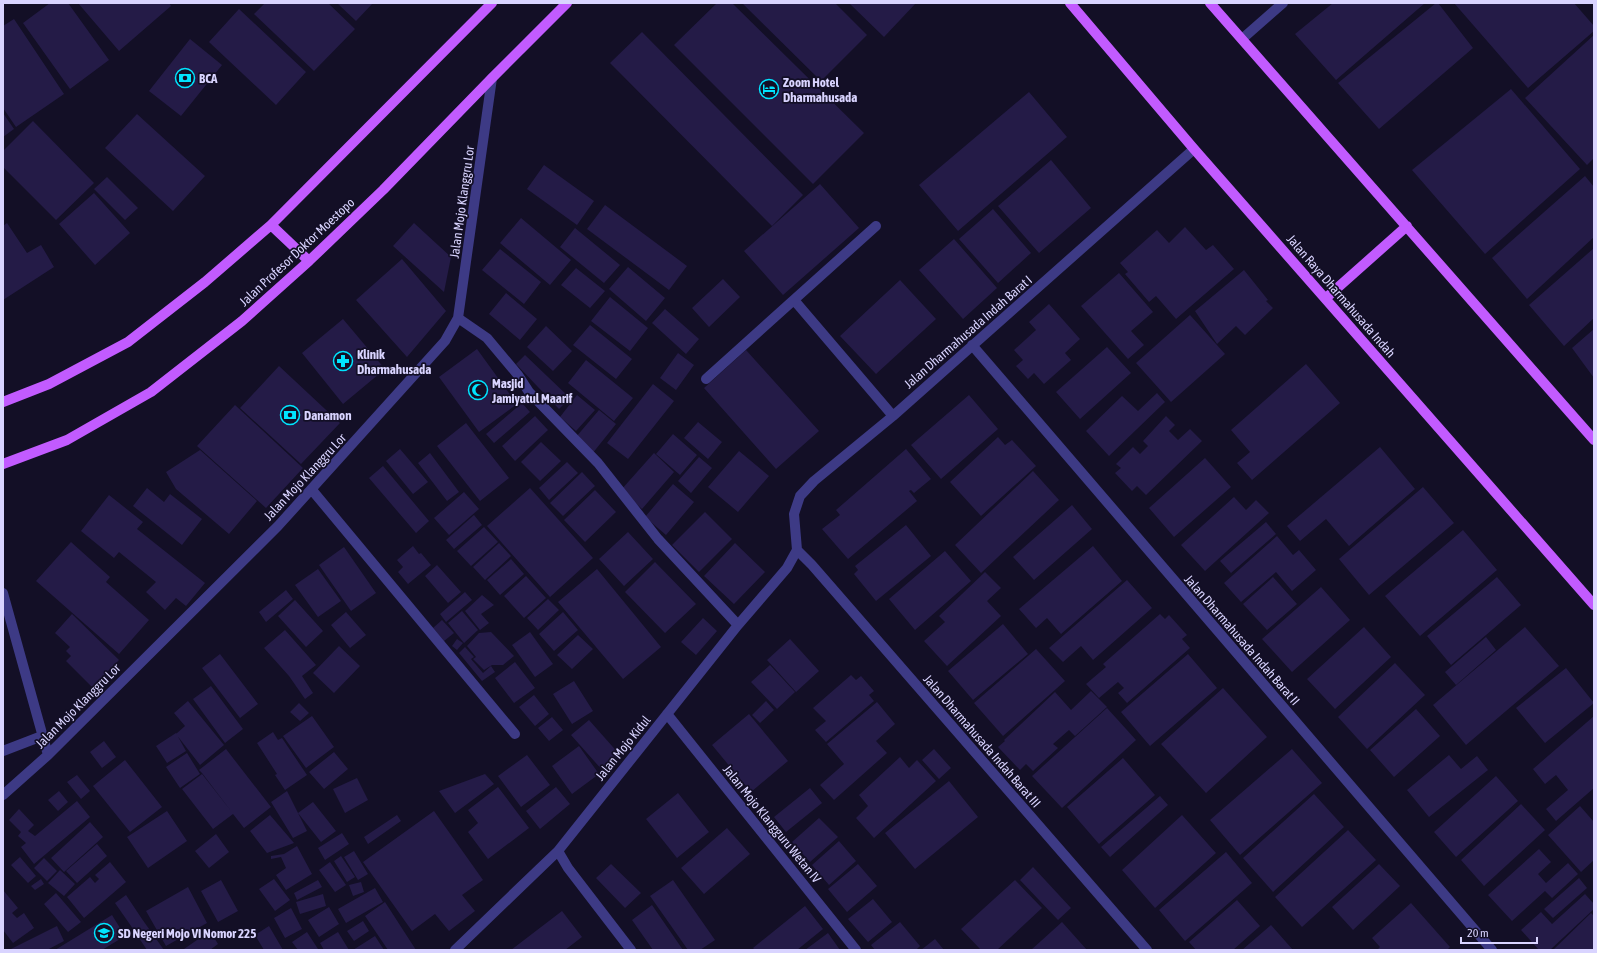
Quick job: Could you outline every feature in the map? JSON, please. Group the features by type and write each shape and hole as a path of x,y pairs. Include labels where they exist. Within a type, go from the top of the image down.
{"main road":[{"path":"3,402 49,384 128,342 205,282 271,225 492,3"},
{"name":"Jalan Profesor Doktor Moestopo","path":"3,464 67,440 151,392 242,321 310,261 383,190 567,3"},
{"name":"Jalan Raya Dharmahusada Indah","path":"1070,3 1194,149 1594,605"},
{"path":"1210,3 1594,440"},
{"path":"271,225 310,261"},
{"path":"1326,298 1407,226"}],"street":[{"path":"1242,39 1283,3"},
{"name":"Jalan Mojo Klanggru Lor","path":"3,795 48,755 278,526 445,341 458,318 492,78"},
{"name":"Jalan Dharmahusada Indah Barat I","path":"797,550 794,514 800,496 814,481 893,416 1194,149"},
{"path":"706,379 876,226"},
{"path":"794,300 893,416"},
{"path":"458,318 488,338 518,375 529,392 598,463 658,539 738,625"},
{"name":"Jalan Dharmahusada Indah Barat II","path":"972,346 1491,950"},
{"path":"312,490 515,734"},
{"name":"Jalan Mojo Kidul","path":"455,950 558,851 738,625 787,568 797,550"},
{"name":"Jalan Dharmahusada Indah Barat III","path":"797,550 812,565 1147,950"},
{"path":"3,593 48,755"},
{"name":"Jalan Mojo Klangguru Wetan IV","path":"667,714 856,950"},
{"path":"3,751 42,736"},
{"path":"558,851 568,868 631,950"}],"building":[{"path":"50,3 68,3 109,60 70,89 23,23"},
{"path":"78,3 169,3 171,6 119,51"},
{"path":"265,3 328,3 355,29 314,71 254,14"},
{"path":"337,3 373,3 356,21"},
{"name":"Zoom Hotel Dharmahusada","path":"717,3 732,3 864,133 813,184 674,45"},
{"path":"742,3 835,3 867,35 821,81"},
{"path":"849,3 916,3 884,37"},
{"path":"1333,3 1425,3 1336,80 1295,34"},
{"path":"1436,3 1438,3 1473,48 1379,129 1338,83"},
{"path":"1454,3 1574,3 1594,26 1594,31 1528,88"},
{"path":"239,9 306,72 276,105 209,42"},
{"path":"14,19 64,94 16,127 3,108 3,26"},
{"path":"642,32 803,195 772,226 610,63"},
{"path":"1594,35 1594,158 1587,165 1525,98"},
{"name":"BCA","path":"190,39 222,65 181,116 149,91"},
{"path":"1511,89 1580,169 1485,254 1412,170"},
{"path":"1029,92 1067,137 958,231 919,185"},
{"path":"3,113 14,129 3,137"},
{"path":"137,114 205,176 173,211 105,148"},
{"path":"33,121 94,183 56,220 3,167 3,151"},
{"path":"1051,160 1091,208 1039,253 998,206"},
{"path":"544,165 594,201 577,225 527,189"},
{"path":"1585,176 1594,187 1594,237 1527,299 1492,258"},
{"path":"107,177 138,208 125,220 94,189"},
{"path":"820,184 859,228 783,295 744,251"},
{"path":"94,193 130,233 95,265 59,224"},
{"path":"605,205 687,266 669,290 587,229"},
{"path":"993,209 1031,253 998,283 959,239"},
{"path":"521,218 571,260 550,285 500,243"},
{"path":"7,223 27,253 41,245 54,267 3,300 3,226"},
{"path":"414,223 451,257 444,292 393,246"},
{"path":"1185,227 1206,250 1213,245 1234,269 1176,319 1156,296 1149,302 1125,274 1128,272 1120,263 1157,230 1169,243"},
{"path":"575,228 620,265 604,283 560,247"},
{"path":"954,239 997,288 963,319 919,270"},
{"path":"1594,248 1594,318 1564,346 1529,305"},
{"path":"500,249 541,282 524,304 482,270"},
{"path":"402,259 446,311 407,357 356,300"},
{"path":"628,267 665,298 646,321 609,289"},
{"path":"576,268 605,291 590,308 561,285"},
{"path":"1244,270 1268,300 1266,301 1273,308 1245,335 1236,326 1217,344 1195,311"},
{"path":"1119,273 1153,312 1131,331 1144,345 1128,359 1081,306"},
{"path":"723,279 740,297 709,327 692,308"},
{"path":"900,280 936,319 876,374 840,336"},
{"path":"506,293 537,319 520,340 489,314"},
{"path":"610,297 648,328 630,351 591,321"},
{"path":"1049,304 1080,339 1065,353 1071,360 1044,384 1034,373 1028,379 1016,366 1023,360 1014,350 1036,330 1029,322"},
{"path":"665,309 699,339 686,354 652,323"},
{"path":"1190,315 1225,354 1171,402 1136,363"},
{"name":"Klinik Dharmahusada","path":"343,319 385,369 343,404 302,353"},
{"path":"590,325 632,359 616,379 573,345"},
{"path":"546,326 572,351 553,371 527,347"},
{"path":"1594,329 1594,378 1572,348"},
{"path":"1107,347 1131,373 1080,419 1056,392"},
{"name":"Masjid Jamiyatul Maarif","path":"477,349 517,404 479,432 439,377"},
{"path":"746,350 819,431 776,469 704,388"},
{"path":"678,353 694,365 676,390 660,378"},
{"path":"525,355 570,398 559,409 516,364"},
{"path":"586,360 633,398 614,421 568,383"},
{"path":"1306,364 1340,403 1252,480 1237,463 1250,452 1231,430"},
{"name":"Danamon","path":"279,366 340,423 301,464 240,408"},
{"path":"653,384 674,401 628,459 607,443"},
{"path":"1157,393 1165,402 1109,456 1086,431 1122,396 1138,411"},
{"path":"577,395 595,410 576,431 560,417"},
{"path":"969,395 998,429 941,479 911,445"},
{"path":"522,403 530,412 494,443 486,434"},
{"path":"235,405 303,468 266,508 197,446"},
{"path":"599,410 616,424 592,454 576,437"},
{"path":"535,416 548,430 515,461 502,446"},
{"path":"1166,416 1175,425 1169,431 1178,440 1190,429 1202,441 1146,495 1137,486 1132,491 1115,473 1121,468 1116,464 1133,447 1140,454 1148,446 1143,441"},
{"path":"698,422 722,442 708,459 684,438"},
{"path":"466,423 509,478 480,501 437,446"},
{"path":"673,434 697,455 680,475 656,454"},
{"path":"998,437 1005,445 1012,440 1036,466 981,516 950,482"},
{"path":"541,442 561,461 540,481 521,462"},
{"path":"1380,447 1415,489 1349,546 1326,519 1300,541 1287,526"},
{"path":"400,449 428,482 413,494 386,461"},
{"path":"906,449 931,479 914,493 911,490 909,491 917,501 848,559 822,529 840,515 836,510"},
{"path":"200,450 257,501 229,534 176,489 166,472"},
{"path":"739,451 769,476 738,512 708,487"},
{"path":"430,453 459,492 447,501 418,463"},
{"path":"654,453 674,472 642,509 621,490"},
{"path":"699,457 712,468 691,493 678,481"},
{"path":"1205,458 1231,487 1174,537 1149,508"},
{"path":"567,462 578,473 549,500 539,488"},
{"path":"383,466 429,521 416,533 369,478"},
{"path":"1033,471 1059,500 981,573 955,545"},
{"path":"582,472 595,486 563,516 550,503"},
{"path":"673,484 694,502 666,535 645,517"},
{"path":"1423,487 1454,523 1369,595 1339,559"},
{"path":"147,488 164,502 170,494 202,519 182,545 133,506"},
{"path":"530,488 593,558 550,597 487,526"},
{"path":"595,490 616,512 585,542 564,520"},
{"path":"464,492 479,509 449,535 434,518"},
{"path":"109,495 143,522 137,529 205,583 186,606 176,598 165,610 146,592 156,582 119,552 114,558 81,531"},
{"path":"1234,497 1246,510 1256,500 1269,513 1205,571 1181,545"},
{"path":"1072,505 1092,529 1034,580 1013,557"},
{"path":"705,512 732,539 699,572 672,545"},
{"path":"474,515 482,525 454,549 446,540"},
{"path":"1266,522 1276,534 1231,573 1220,561"},
{"path":"906,525 931,556 876,601 854,574 858,570 855,566"},
{"path":"484,527 498,542 471,566 457,551"},
{"path":"1463,530 1497,570 1420,636 1385,596"},
{"path":"628,532 653,559 624,586 599,559"},
{"path":"1277,536 1293,555 1299,550 1316,570 1292,591 1276,572 1241,602 1224,583"},
{"path":"71,542 110,577 106,582 149,620 119,654 36,581"},
{"path":"499,543 511,556 485,580 473,567"},
{"path":"735,543 765,572 734,604 704,576"},
{"path":"413,546 431,565 408,584 398,572 403,567 397,560"},
{"path":"1093,546 1122,581 1061,634 1047,618 1036,628 1019,609"},
{"path":"344,547 376,593 351,611 319,565"},
{"path":"945,551 971,581 915,630 889,599"},
{"path":"511,559 524,574 500,595 487,580"},
{"path":"655,562 696,604 665,633 625,592"},
{"path":"437,565 461,592 448,603 425,576"},
{"path":"318,569 341,601 318,617 295,585"},
{"path":"597,569 661,647 623,679 558,602"},
{"path":"985,572 1001,588 987,601 1001,616 947,666 924,641 945,622 939,616"},
{"path":"526,576 546,598 524,618 504,596"},
{"path":"1273,577 1297,604 1267,630 1243,604"},
{"path":"1497,577 1521,605 1451,665 1427,636"},
{"path":"1127,580 1152,608 1093,660 1081,646 1063,662 1049,648"},
{"path":"1321,587 1350,620 1292,672 1262,639"},
{"path":"286,590 293,599 266,622 259,612"},
{"path":"465,592 472,600 446,622 440,614"},
{"path":"482,595 494,605 481,614 489,623 480,630 465,611"},
{"path":"548,599 559,610 538,630 527,618"},
{"path":"295,600 323,631 306,647 278,616"},
{"path":"462,611 478,630 464,643 448,623"},
{"path":"346,612 366,635 350,648 331,625"},
{"path":"563,612 578,630 554,651 539,634"},
{"path":"72,614 119,660 92,687 66,661 71,656 66,651 70,647 55,633"},
{"path":"1160,614 1165,619 1169,615 1187,635 1182,639 1190,648 1127,703 1118,693 1124,688 1118,682 1099,698 1086,684 1106,667 1103,664"},
{"path":"703,618 717,631 696,655 681,642"},
{"path":"442,620 454,633 444,641 433,628"},
{"path":"1003,624 1028,654 973,700 948,671"},
{"path":"1364,627 1391,657 1335,709 1307,679"},
{"path":"1525,627 1559,666 1466,745 1433,705"},
{"path":"285,630 316,665 302,676 313,693 305,699 289,676 264,648"},
{"path":"491,632 514,656 503,665 492,665 484,670 473,659 476,657 467,646 479,633"},
{"path":"530,632 553,664 535,677 512,645"},
{"path":"578,635 593,649 572,669 557,655"},
{"path":"1486,637 1496,650 1456,685 1445,672"},
{"path":"457,639 463,643 457,650 452,646"},
{"path":"790,639 819,671 796,692 767,660"},
{"path":"339,646 360,666 334,693 313,673"},
{"path":"465,647 474,657 471,659 483,673 491,666 495,672 482,681 459,653"},
{"path":"1036,649 1065,681 1003,736 974,703"},
{"path":"220,654 258,704 240,718 202,668"},
{"path":"1188,654 1217,688 1150,746 1121,712"},
{"path":"515,662 535,688 514,703 495,678"},
{"path":"1395,663 1425,695 1367,749 1338,717"},
{"path":"770,665 795,692 777,709 751,682"},
{"path":"1566,668 1594,703 1545,743 1516,708"},
{"path":"851,675 856,680 861,676 874,691 869,695 874,701 826,742 815,730 826,721 813,708"},
{"path":"574,681 593,711 572,724 553,694"},
{"path":"211,686 243,729 225,743 193,699"},
{"path":"1223,688 1267,737 1206,793 1161,744"},
{"path":"1091,691 1107,707 1075,736 1069,730 1053,744 1058,748 1033,771 1026,764 1020,770 998,747 1055,692 1071,710"},
{"path":"534,695 549,714 535,726 519,707"},
{"path":"188,701 224,745 200,765 176,734 185,726 174,713"},
{"path":"766,701 774,710 760,723 752,715"},
{"path":"877,702 895,724 876,741 887,753 834,800 820,785 844,764 827,744"},
{"path":"299,703 309,713 300,721 290,712"},
{"path":"1107,708 1136,740 1062,808 1032,776"},
{"path":"1416,709 1440,736 1394,777 1370,750"},
{"path":"749,714 788,761 751,792 712,745"},
{"path":"312,716 334,747 306,768 283,736"},
{"path":"1594,716 1594,788 1556,821 1546,809 1568,790 1556,775 1545,784 1533,769"},
{"path":"552,717 563,730 549,741 538,728"},
{"path":"589,720 620,755 603,771 571,735"},
{"path":"273,732 278,740 282,738 307,775 285,790 275,775 277,774 257,743"},
{"path":"176,733 186,751 167,763 156,746"},
{"path":"104,741 116,757 102,768 90,752"},
{"path":"579,746 599,774 572,794 552,766"},
{"path":"226,749 271,807 244,828 233,814 213,829 182,789 202,774 231,811 199,770"},
{"path":"934,749 951,768 939,779 922,760"},
{"path":"1292,749 1322,783 1240,855 1210,820"},
{"path":"334,752 348,769 324,789 309,772"},
{"path":"187,753 200,774 180,788 166,767"},
{"path":"527,755 550,785 521,807 498,776"},
{"path":"1449,755 1461,769 1477,756 1488,770 1429,817 1407,790"},
{"path":"900,757 909,768 917,760 936,781 874,838 856,818 868,806 859,795"},
{"path":"1123,758 1155,795 1099,844 1067,807"},
{"path":"125,760 162,807 130,832 93,786"},
{"path":"485,774 494,784 455,813 439,791"},
{"path":"77,775 90,791 81,799 67,782"},
{"path":"1496,776 1518,801 1456,857 1434,832"},
{"path":"357,778 368,800 345,813 333,789"},
{"path":"949,781 978,817 915,869 885,833"},
{"path":"498,787 529,828 488,859 468,832 478,823 468,810"},
{"path":"556,787 570,804 540,829 526,811"},
{"path":"810,788 822,803 786,832 774,817"},
{"path":"59,791 68,802 58,811 48,800"},
{"path":"287,791 307,831 293,838 271,802"},
{"path":"678,793 709,832 677,858 646,819"},
{"path":"1314,794 1344,827 1273,892 1243,858"},
{"path":"1160,796 1168,805 1110,857 1101,847"},
{"path":"77,801 90,817 34,864 21,847 26,843 18,836 21,832 9,820 19,809 34,825 28,831 35,836"},
{"path":"313,802 336,831 321,842 298,813"},
{"path":"1521,804 1545,830 1484,886 1461,860"},
{"path":"1580,806 1594,822 1594,860 1581,872 1548,835"},
{"path":"167,811 187,841 148,868 127,837"},
{"path":"434,811 483,880 462,895 475,911 449,931 435,914 412,931 363,862"},
{"path":"270,815 294,843 267,853 250,831"},
{"path":"397,815 401,821 368,844 364,837"},
{"path":"1182,815 1216,853 1155,908 1122,870"},
{"path":"819,818 838,837 810,862 792,842"},
{"path":"90,822 103,837 64,872 51,858"},
{"path":"727,828 750,854 704,894 681,868"},
{"path":"1348,830 1376,860 1302,927 1275,897"},
{"path":"342,833 349,844 325,860 318,848"},
{"path":"216,834 229,852 209,868 195,851"},
{"path":"839,841 856,861 829,885 812,865"},
{"path":"97,844 107,856 77,883 66,871"},
{"path":"297,846 312,874 286,890 276,875 286,868 281,857 271,859 271,856 284,854"},
{"path":"1539,849 1551,862 1538,874 1546,883 1568,863 1578,874 1552,898 1545,891 1512,921 1488,895"},
{"path":"354,851 368,874 358,880 344,857"},
{"path":"1226,852 1252,883 1185,941 1159,910"},
{"path":"341,856 355,877 347,882 334,861"},
{"path":"20,857 36,876 28,883 11,865"},
{"path":"44,858 57,871 47,881 34,868"},
{"path":"110,862 126,882 84,918 67,897 90,877 95,883 99,879 95,875"},
{"path":"330,862 346,885 335,892 319,870"},
{"path":"611,864 641,893 625,908 596,878"},
{"path":"858,864 877,886 847,912 828,889"},
{"path":"1379,864 1400,886 1353,930 1332,907"},
{"path":"1033,867 1071,908 1058,920 1020,880"},
{"path":"60,870 75,884 64,896 48,883"},
{"path":"1579,878 1587,888 1553,918 1544,909"},
{"path":"41,879 44,884 35,890 31,886"},
{"path":"274,879 290,900 275,911 259,889"},
{"path":"221,880 238,911 218,922 201,891"},
{"path":"318,880 322,887 297,900 294,893"},
{"path":"673,880 715,940 700,950 688,950 650,896"},
{"path":"1015,880 1042,908 997,950 981,950 961,929"},
{"path":"361,882 364,892 353,896 349,885"},
{"path":"188,887 207,923 166,946 146,911"},
{"path":"375,888 383,902 346,923 338,909"},
{"path":"3,890 18,908 12,913 17,918 24,913 34,928 13,943 3,930"},
{"path":"56,893 81,922 68,932 44,904"},
{"path":"323,894 326,906 300,914 296,902"},
{"path":"1585,894 1594,904 1594,909 1550,950 1539,950 1521,930 1541,912 1552,924"},
{"path":"126,895 164,950 147,950 115,903"},
{"path":"873,899 892,922 868,942 848,919"},
{"path":"1237,900 1260,926 1233,950 1196,950 1189,942"},
{"path":"385,902 416,950 388,950 365,916"},
{"path":"1411,903 1450,947 1447,950 1377,950 1380,947 1372,938"},
{"path":"652,905 683,950 653,950 632,920"},
{"path":"805,906 823,929 797,950 755,950 753,948"},
{"path":"329,907 339,924 319,937 308,920"},
{"path":"291,908 302,929 285,938 274,918"},
{"path":"562,911 582,937 565,950 511,950"},
{"path":"1591,913 1594,916 1594,950 1553,950"},
{"name":"SD Negeri Mojo VI Nomor 225","path":"112,915 125,936 102,950 55,950"},
{"path":"363,921 369,931 354,941 347,931"},
{"path":"900,922 920,946 916,950 875,950 871,945"},
{"path":"1062,922 1087,950 1031,950"},
{"path":"1271,925 1293,950 1242,950"},
{"path":"57,926 64,941 47,950 9,950"},
{"path":"269,926 283,950 264,950 255,935"},
{"path":"210,931 218,944 210,950 184,949"},
{"path":"307,932 318,949 298,950 292,942"},
{"path":"338,932 349,950 324,950 320,943"},
{"path":"828,933 840,950 805,950"},
{"path":"375,936 384,950 353,950"},
{"path":"935,939 944,950 921,950"}],"place":[{"name":"BCA","path":"185,78"},
{"name":"Zoom Hotel Dharmahusada","path":"769,89"},
{"name":"Klinik Dharmahusada","path":"343,361"},
{"name":"Masjid Jamiyatul Maarif","path":"478,390"},
{"name":"Danamon","path":"290,415"},
{"name":"SD Negeri Mojo VI Nomor 225","path":"104,933"}]}
